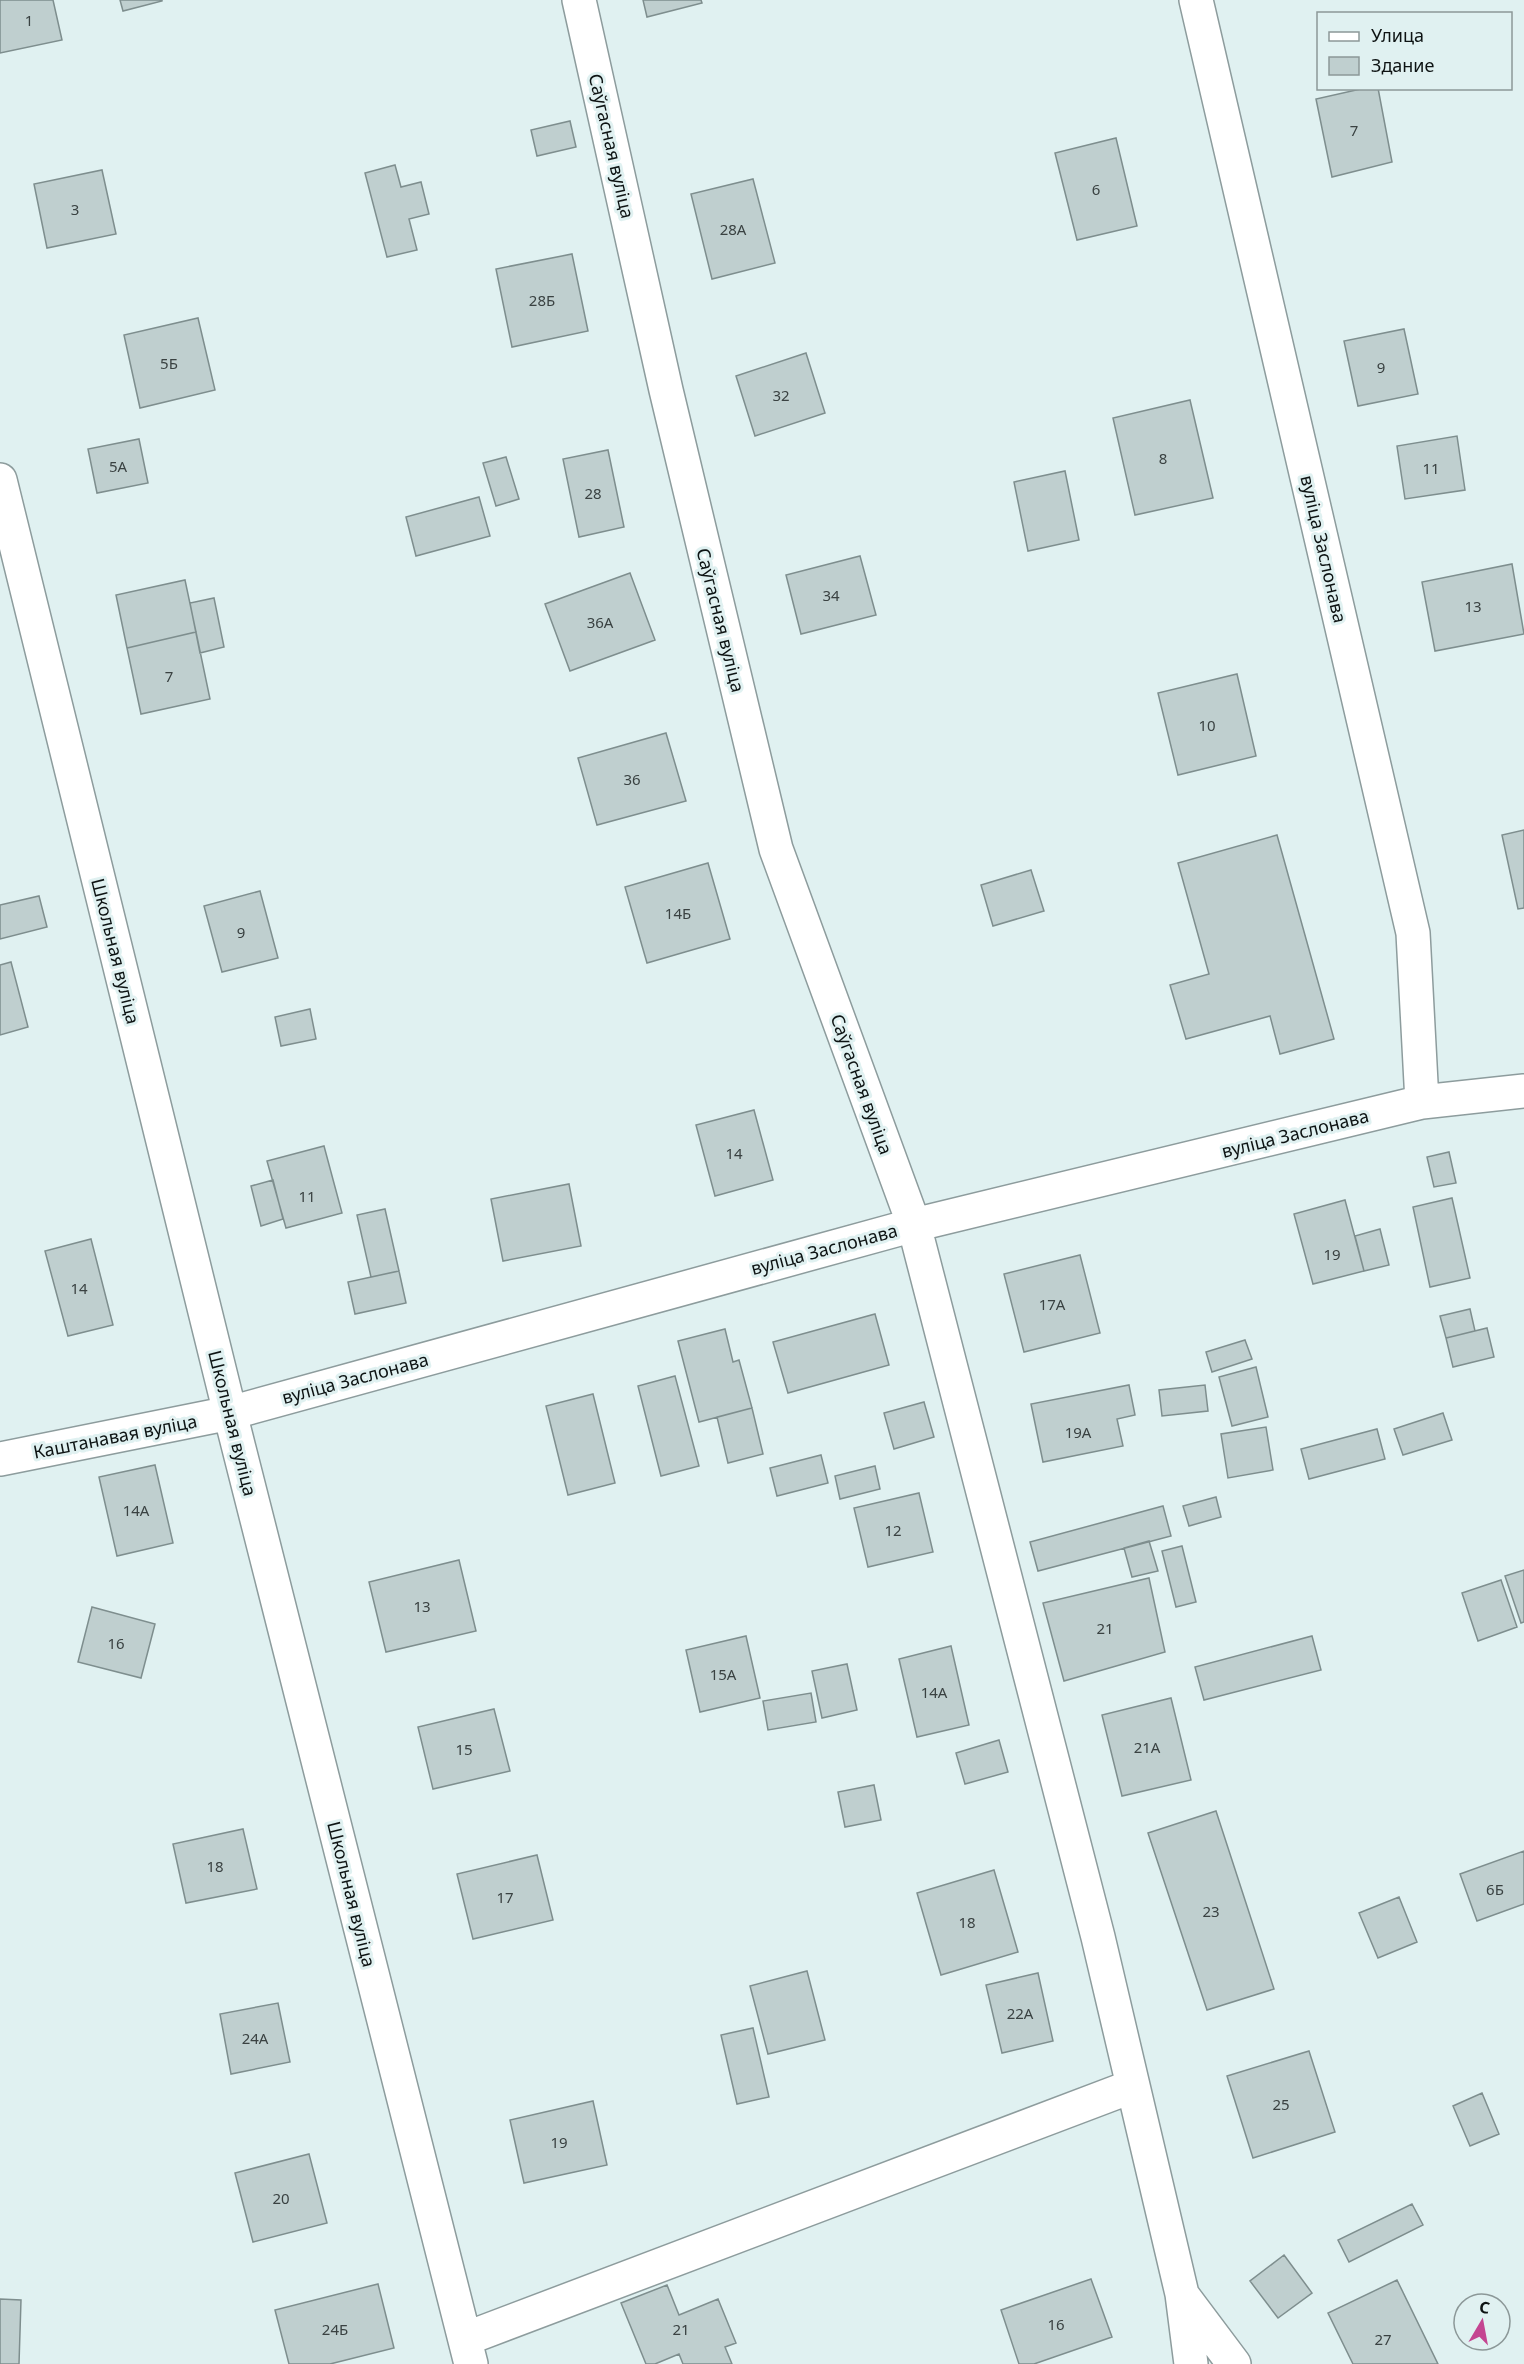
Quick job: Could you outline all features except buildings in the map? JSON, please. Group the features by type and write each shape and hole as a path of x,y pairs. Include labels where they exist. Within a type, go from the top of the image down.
{"street":[{"name":"Саўгасная вуліца","path":"579,0 666,390 776,849 914,1225 1098,1937 1182,2295 1191,2364"},
{"name":"вуліца Заслонава","path":"1196,0 1413,933 1422,1102"},
{"name":"Школьная вуліца","path":"0,480 230,1413 468,2352"},
{"name":"вуліца Заслонава","path":"230,1413 914,1225 1422,1102 1524,1091"},
{"name":"Каштанавая вуліца","path":"0,1459 230,1413"},
{"path":"468,2352 1133,2086"},
{"path":"1182,2295 1234,2364"}]}
